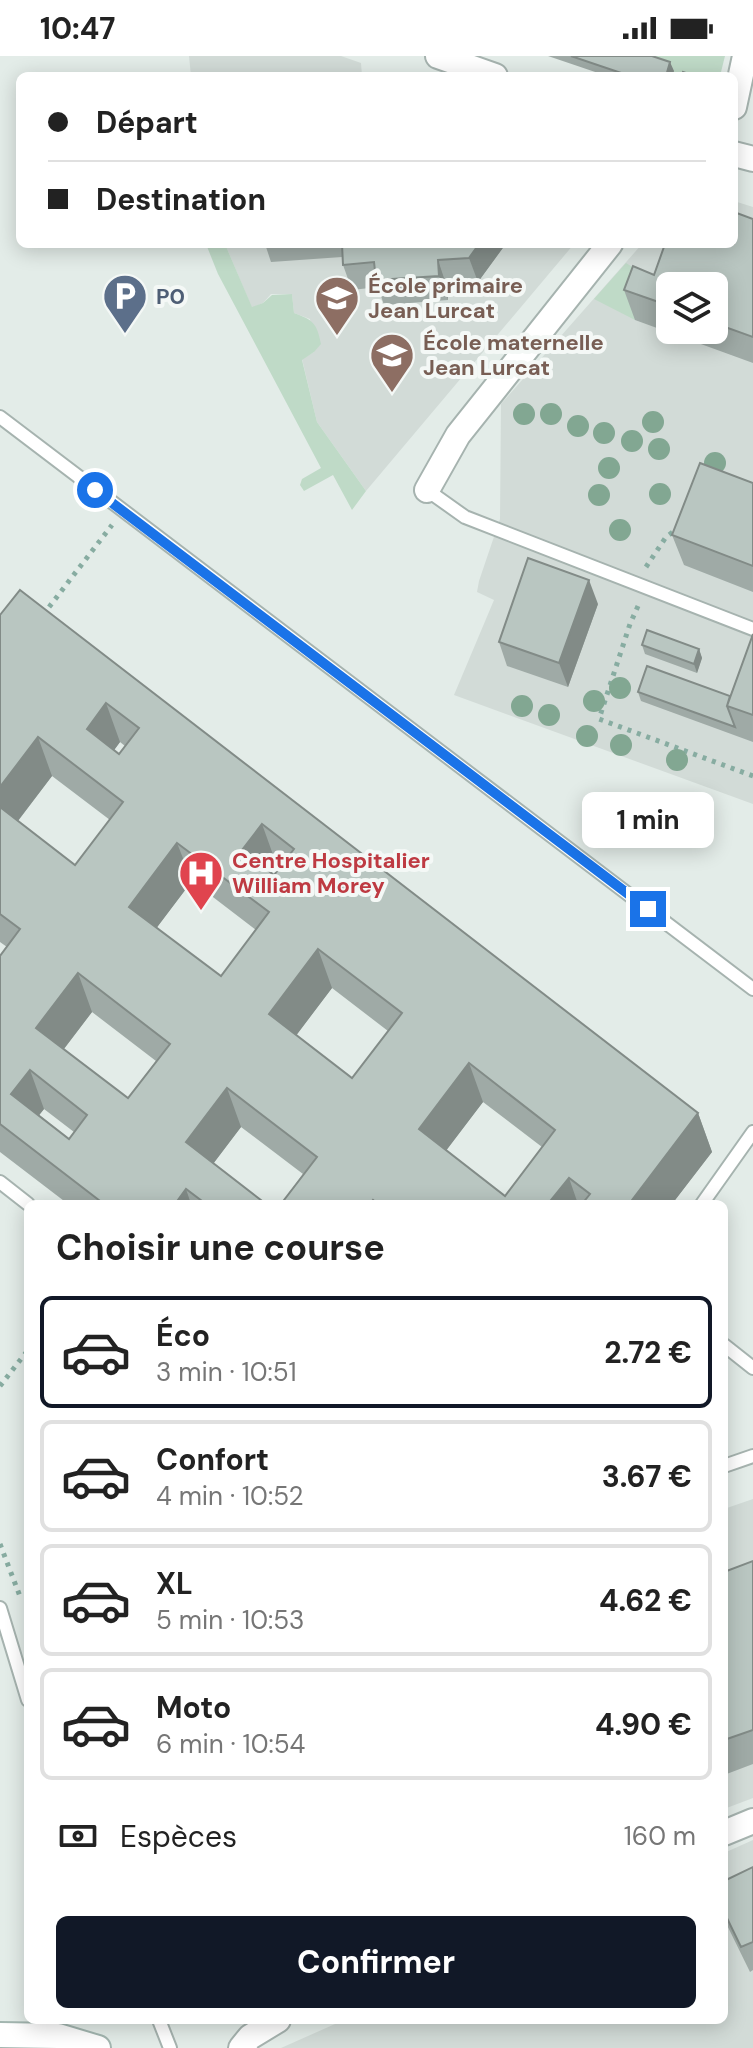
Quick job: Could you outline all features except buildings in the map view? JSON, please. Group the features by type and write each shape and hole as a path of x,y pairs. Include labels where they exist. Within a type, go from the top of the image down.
{"street":[{"path":"438,56 484,72"},
{"path":"738,88 745,56"},
{"path":"427,490 458,435 607,248"},
{"path":"728,1831 753,1821"},
{"path":"241,2048 250,2037 271,2024"},
{"path":"0,2035 58,2028 98,2048"}],"lane":[{"path":"0,417 753,989"},
{"path":"427,490 465,517 753,629"},
{"path":"705,1200 753,1132"},
{"path":"0,1182 24,1201"},
{"path":"728,1348 753,1368"},
{"path":"728,1465 753,1456"},
{"path":"0,1608 24,1687"},
{"path":"161,2024 170,2048"}],"path":[{"path":"38,622 123,511"},
{"path":"689,527 677,528 666,537 641,585 599,719 753,776"},
{"path":"0,1386 24,1355"},
{"path":"0,1544 22,1604"}],"shaded area":[{"path":"189,56 341,56 361,63 362,72 191,72"},
{"path":"738,202 753,207 753,804 454,695 494,600 477,592 500,519 501,404 638,248 738,248"},
{"name":"École maternelle Jean Lurcat","path":"227,248 571,248 366,491 317,422 302,359 314,352 310,319 294,313 292,294 271,294 263,303 252,308"},
{"path":"753,1499 753,1798 728,1807 728,1508"},
{"path":"753,1840 753,2048 281,2048 335,2024 728,2024 728,1851"}],"green space":[{"path":"629,56 725,56 721,72 674,72"},
{"path":"208,248 227,248 252,307 272,295 292,294 294,313 310,320 316,327 321,344 302,360 317,422 366,491 352,510 333,475 304,491 300,485 302,479 321,468 218,274"},
{"path":"626,263 634,268 644,297 635,320 594,299"}],"place":[{"name":"P0","path":"125,335"},
{"name":"École primaire Jean Lurcat","path":"337,337"},
{"name":"École maternelle Jean Lurcat","path":"392,394"},
{"name":"Centre Hospitalier William Morey","path":"201,912"}],"route":[{"path":"95,490 648,909"}]}
